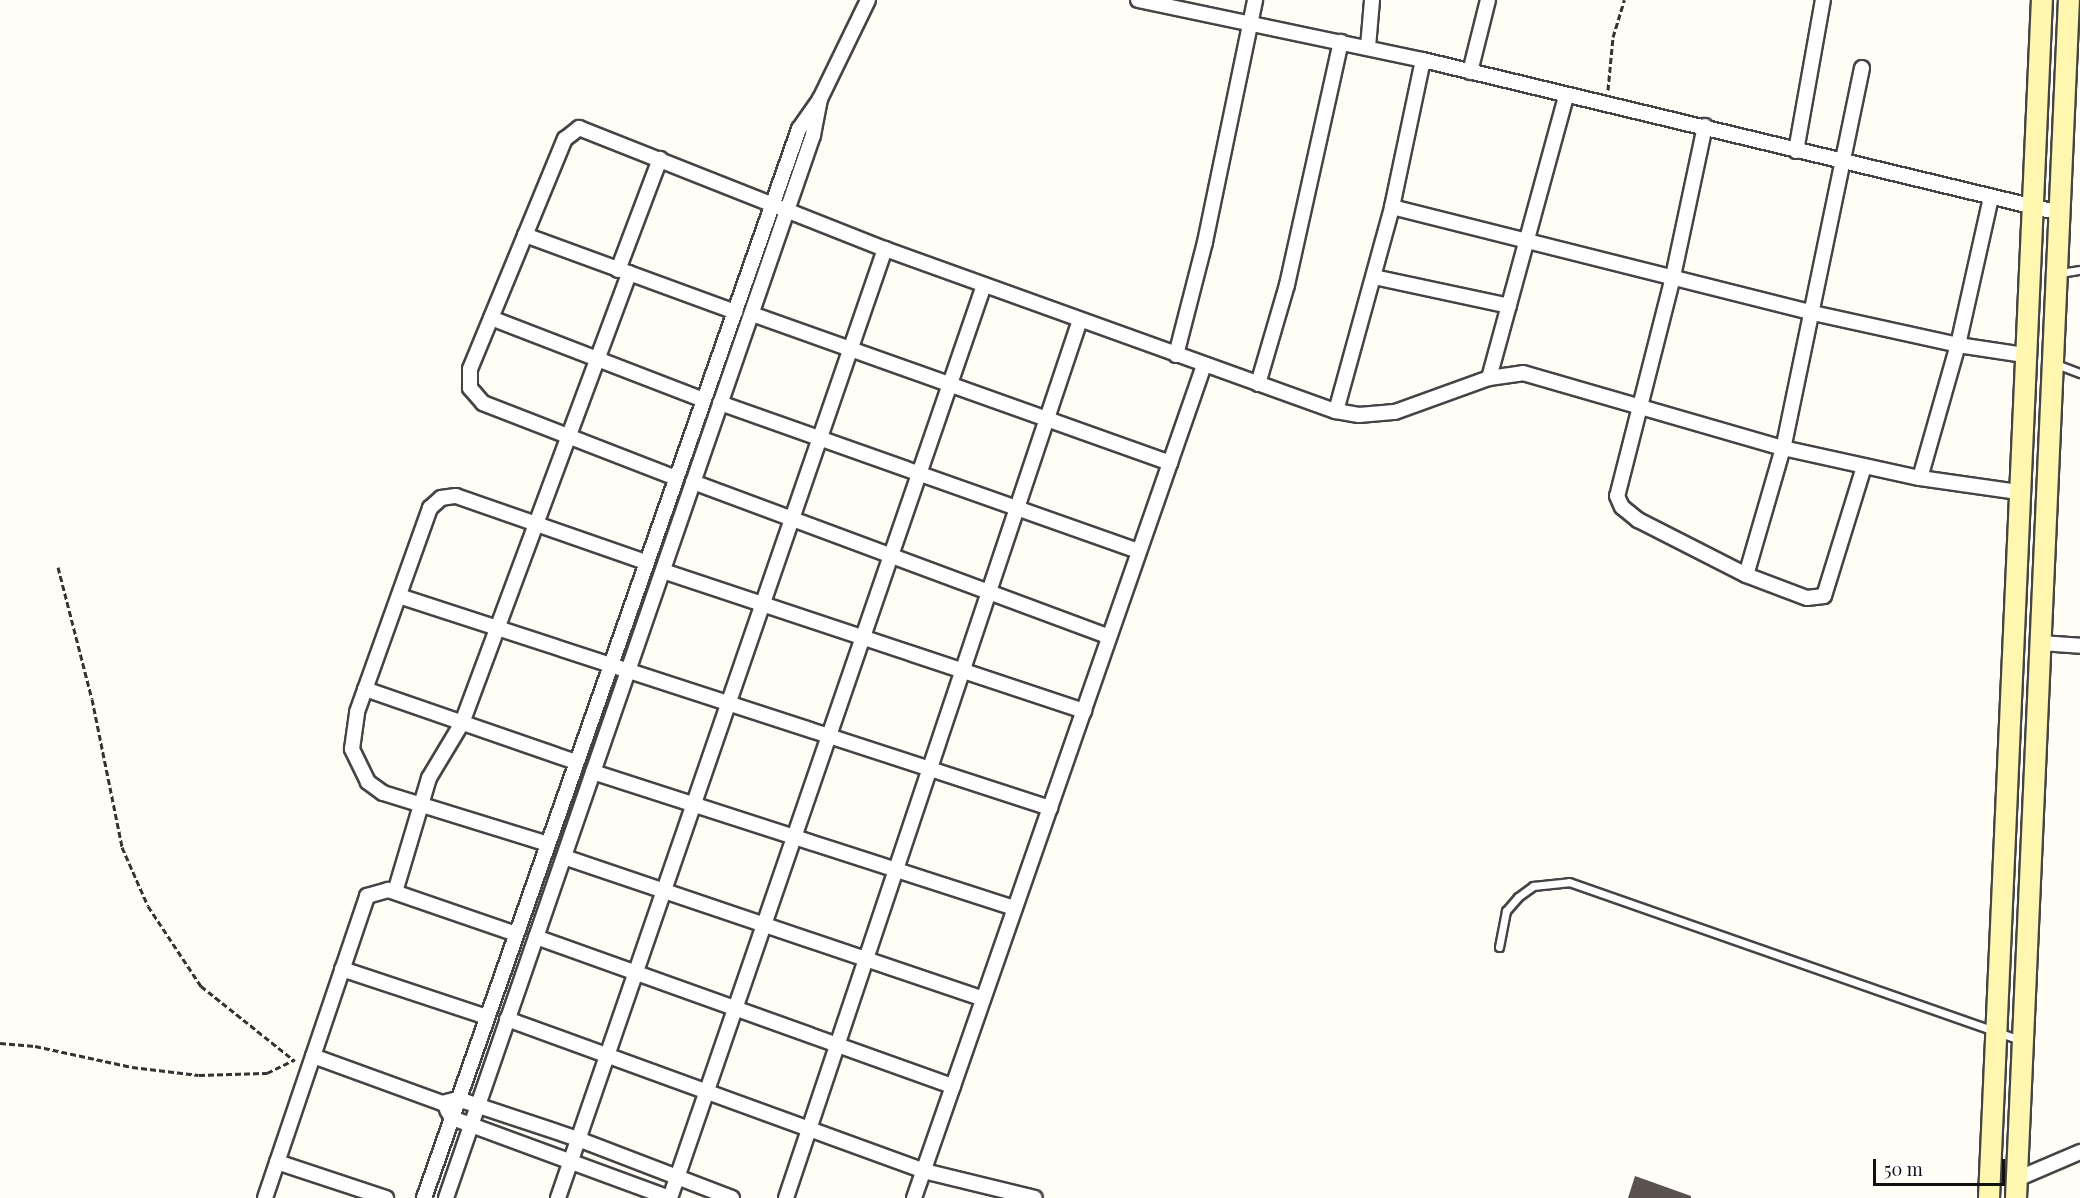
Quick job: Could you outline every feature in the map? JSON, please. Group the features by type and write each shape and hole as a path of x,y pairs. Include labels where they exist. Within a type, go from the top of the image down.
{"main road":[{"path":"1989,1198 2024,355 2034,207 2042,0"},
{"path":"2016,1188 2057,273 2072,5"},
{"path":"2020,459 2050,458"}],"street":[{"path":"424,1198 800,129 819,99 868,0"},
{"path":"1138,0 1423,60 2060,213"},
{"path":"1176,355 1205,242 1252,25 1255,0"},
{"path":"1368,48 1372,0"},
{"path":"1470,72 1488,0"},
{"path":"1796,150 1823,0"},
{"path":"1258,384 1287,285 1341,42"},
{"path":"1336,411 1392,207 1423,60"},
{"path":"1746,575 1784,448 1862,68"},
{"path":"1489,378 1566,96"},
{"path":"446,1198 813,135 819,99"},
{"path":"1705,126 1673,277 1618,480 1622,507 1638,520 1691,551 1807,598 1824,596 1864,467"},
{"path":"676,478 475,397 470,388 470,369 565,139 573,130 591,130 885,249 1336,411 1359,415 1395,412 1489,378 1523,373 1638,404 1784,448 1920,478 2019,492"},
{"path":"395,892 429,778 462,723 533,523 596,359 660,159"},
{"path":"1920,478 1958,345 1991,197"},
{"path":"1392,207 1813,313 1958,345 2024,355"},
{"path":"525,235 735,312"},
{"path":"558,1198 885,249"},
{"path":"1374,277 1509,306"},
{"path":"442,1103 452,1118 670,1198 984,285"},
{"path":"752,314 1170,463"},
{"path":"491,318 704,400"},
{"path":"786,1198 1080,320"},
{"path":"914,1198 1204,365"},
{"path":"720,403 1139,552"},
{"path":"693,482 1109,637"},
{"path":"548,844 382,794 358,766 352,730 365,689 430,508 441,498 456,496 646,562"},
{"path":"663,571 1083,711"},
{"path":"399,596 610,667 1050,808"},
{"path":"2041,643 2080,646"},
{"path":"365,689 576,762"},
{"path":"593,772 1015,908"},
{"path":"564,857 983,999"},
{"path":"265,1198 368,896 381,890 395,892 516,934"},
{"path":"536,937 953,1086"},
{"path":"342,969 487,1017"},
{"path":"507,1019 924,1171 1034,1198"},
{"path":"313,1056 442,1103 458,1099 578,1139 732,1198"},
{"path":"2016,1188 2080,1152"},
{"path":"277,1162 386,1198"}],"lane":[{"path":"2057,273 2080,270"},
{"path":"2054,363 2080,373"},
{"path":"1499,947 1506,911 1518,897 1542,884 1569,882 2022,1040"}],"path":[{"path":"1606,104 1613,38 1624,0"},
{"path":"58,567 92,699 122,847 148,906 201,986 308,1071"},
{"path":"0,1043 35,1046 132,1068 199,1075 267,1073 294,1060"}],"building":[{"path":"1635,1176 1691,1196 1691,1198 1628,1198"}]}
